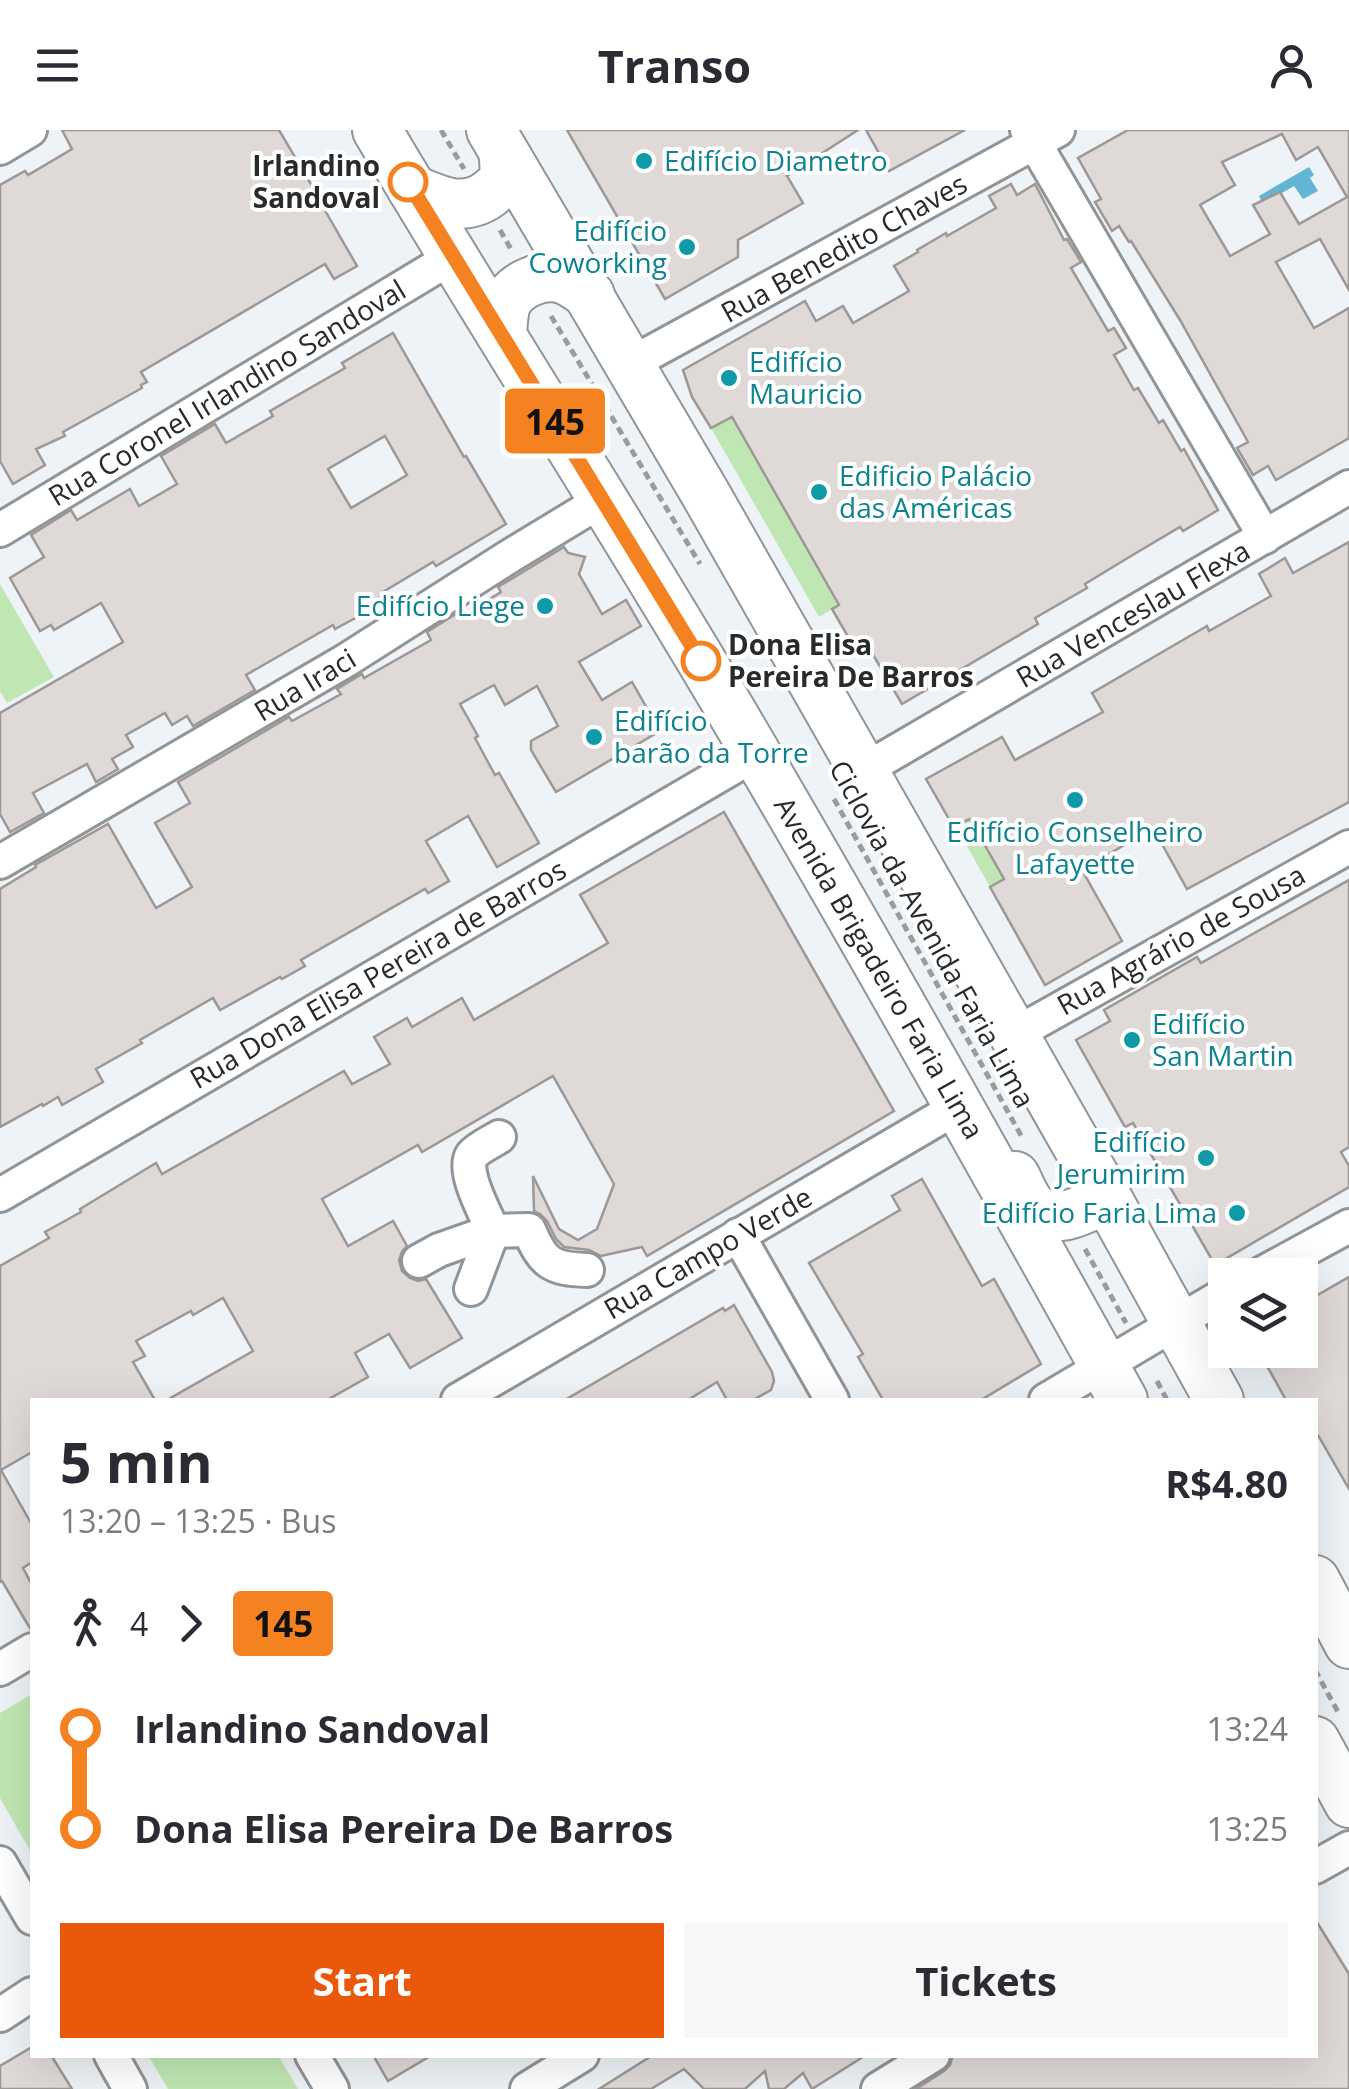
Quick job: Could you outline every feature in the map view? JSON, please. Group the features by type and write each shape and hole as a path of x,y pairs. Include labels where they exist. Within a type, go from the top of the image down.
{"highway":[{"name":"Avenida Brigadeiro Faria Lima","path":"377,130 756,754 958,1107 1009,1154 1135,1358 1214,1398"},
{"name":"Avenida Brigadeiro Faria Lima","path":"497,140 630,364 844,777 1013,1034 1087,1206 1135,1358"},
{"path":"412,189 446,204 465,205 482,199 499,186 504,174 497,140"},
{"path":"502,334 505,306 513,293 531,282 563,279 590,295"},
{"path":"1009,1154 1012,1172 1032,1205 1043,1214 1054,1216 1087,1206"},
{"path":"1318,1586 1349,1644"},
{"path":"1328,1729 1349,1803"}],"street":[{"path":"0,148 30,130"},
{"path":"1040,135 1265,537"},
{"name":"Rua Benedito Chaves","path":"630,364 1040,135"},
{"name":"Rua Coronel Irlandino Sandoval","path":"0,530 454,256"},
{"name":"Rua Venceslau Flexa","path":"844,777 1349,487"},
{"name":"Rua Iraci","path":"0,862 346,661 604,499"},
{"name":"Rua Dona Elisa Pereira de Barros","path":"0,1195 756,754"},
{"name":"Rua Agrário de Sousa","path":"1013,1034 1349,847"},
{"name":"Rua Campo Verde","path":"461,1398 958,1107"},
{"path":"472,1288 492,1231 468,1164 473,1154 499,1137"},
{"path":"1290,1258 1349,1226"},
{"path":"418,1261 492,1231 529,1230 538,1252 552,1266 587,1270"},
{"path":"738,1235 831,1398"},
{"path":"1050,1398 1135,1358 1208,1306"},
{"path":"0,1668 30,1651"},
{"path":"1318,1865 1349,1848"},
{"path":"0,1862 30,1914"},
{"path":"0,2015 30,1995"},
{"path":"113,2058 130,2089"},
{"path":"314,2058 332,2089"},
{"path":"527,2089 577,2058"},
{"path":"878,2089 927,2058"}],"path":[{"path":"440,130 704,570"},
{"name":"Ciclovia da Avenida Faria Lima","path":"844,777 1009,1154"},
{"path":"1087,1206 1135,1358 1166,1398"},
{"path":"1318,1684 1328,1729"}],"green space":[{"path":"731,417 839,605 819,617 711,428"},
{"path":"0,584 54,677 7,703 0,691"},
{"path":"969,817 1004,879 990,887 955,825"},
{"path":"30,1695 30,1850 0,1798 0,1713"},
{"path":"150,2058 280,2058 298,2089 168,2089"}],"water":[{"path":"1309,167 1318,191 1303,199 1294,186 1263,204 1259,196"}],"building":[{"path":"62,130 279,130 312,186 315,184 326,205 323,207 357,266 334,279 325,264 141,372 147,382 142,388 63,432 65,436 36,449 45,465 13,484 0,461 0,185 25,171 28,175 72,149"},
{"path":"567,130 858,130 787,176 803,203 738,240 738,257 665,299"},
{"path":"866,130 965,130 889,171"},
{"path":"1128,130 1349,130 1349,290 1320,239 1276,262 1314,328 1349,308 1349,438 1276,480 1268,466 1253,475 1237,448 1248,442 1131,241 1119,226 1112,231 1095,202 1101,199 1078,158","holes":["1282,134 1296,160 1318,147 1347,197 1299,224 1280,192 1253,205 1270,234 1230,256 1200,205 1235,185 1222,162"]},
{"path":"1011,184 1017,195 1035,184 1064,240 1081,262 1071,268 1108,331 1114,328 1126,348 1114,355 1134,390 1138,388 1159,423 1163,420 1181,451 1184,449 1218,510 1183,531 1180,527 1085,584 1087,588 1035,618 1038,624 902,704 865,641 854,647 832,609 839,605 732,417 711,428 692,397 683,370 805,301 816,321 843,306 853,323 909,291 894,266 996,208 989,196"},
{"path":"393,333 506,524 383,592 356,610 359,616 335,629 333,625 246,675 255,690 193,726 187,716 172,725 165,713 126,735 133,747 112,759 118,769 96,782 87,764 33,793 44,813 10,832 0,814 0,713 123,642 101,603 54,630 51,625 40,631 10,578 44,557 31,535 71,510 77,520 130,489 139,506 177,484 161,456 215,424 226,443 273,416 270,411 345,368 342,363","holes":["385,436 407,475 351,508 328,469"]},
{"path":"1349,542 1349,802 1187,889 1153,828 1082,870 1122,941 1045,985 990,887 1004,879 970,819 953,826 926,779 1002,737 1015,760 1103,712 1092,693 1207,626 1209,631 1271,596 1259,574 1285,558 1293,573"},
{"path":"564,547 568,553 585,557 579,574 602,614 626,600 641,626 579,662 602,700 632,682 660,731 556,792 531,750 531,741 558,726 537,686 505,705 494,685 460,704 495,775 499,773 539,843 497,867 468,816 426,841 449,881 428,893 425,889 301,960 305,966 220,1010 213,998 96,1069 103,1082 62,1105 58,1097 0,1127 0,889 108,824 156,908 192,887 155,823 190,803 178,782 289,717 292,721 341,694 337,689 362,674 364,678 431,640 427,632 501,592 498,587"},
{"path":"724,812 894,1111 647,1256 642,1247 601,1256 564,1247 547,1221 534,1211 533,1176 559,1229 578,1240 597,1229 614,1184 553,1076 422,1152 418,1145 322,1199 348,1246 393,1221 407,1246 399,1260 402,1271 418,1281 426,1279 462,1338 410,1368 389,1334 355,1353 368,1377 331,1398 171,1398 253,1351 223,1298 136,1341 145,1356 133,1362 154,1398 30,1398 30,1453 1,1470 30,1521 30,1563 23,1568 30,1581 30,1628 0,1582 0,1266 49,1238 45,1232 156,1163 162,1174 344,1071 352,1084 390,1064 374,1037 407,1018 412,1027 462,998 474,1020 608,943 580,895"},
{"path":"1349,880 1349,1147 1341,1152 1349,1166 1349,1187 1227,1258 1211,1258 1133,1123 1125,1127 1076,1040 1110,1021 1104,1010 1197,957 1201,963"},
{"path":"922,1179 982,1286 994,1279 1041,1364 984,1398 882,1398 858,1357 863,1354 809,1263 900,1210 892,1196"},
{"path":"1349,1277 1349,1489 1318,1435 1318,1398 1285,1398 1268,1368 1318,1368 1318,1295"},
{"path":"734,1305 772,1372 771,1390 757,1398 726,1398 717,1382 691,1398 568,1398 723,1308 725,1311"},
{"path":"1318,1924 1349,1974 1349,2089 916,2089 950,2065 952,2058 1318,2058"},
{"path":"30,2048 30,2058 53,2058 72,2089 0,2089 0,2066"},
{"path":"375,2058 427,2058 388,2081"},
{"path":"648,2058 861,2058 812,2089 803,2073 784,2089 769,2089 765,2071 745,2089 704,2089 684,2069 651,2089 599,2089"}],"bus line":[{"name":"145","path":"408,182 701,661"}],"place":[{"name":"Edifício Diametro","path":"644,161"},
{"name":"Irlandino Sandoval","path":"408,182"},
{"name":"Edifício Coworking","path":"687,247"},
{"name":"Edifício Mauricio","path":"729,378"},
{"name":"Edificio Palácio das Américas","path":"819,492"},
{"name":"Edifício Liege","path":"545,606"},
{"name":"Dona Elisa Pereira De Barros","path":"701,661"},
{"name":"Edifício barão da Torre","path":"594,737"},
{"name":"Edifício Conselheiro Lafayette","path":"1075,800"},
{"name":"Edifício San Martin","path":"1132,1040"},
{"name":"Edifício Jerumirim","path":"1206,1158"},
{"name":"Edifício Faria Lima","path":"1237,1213"}]}
